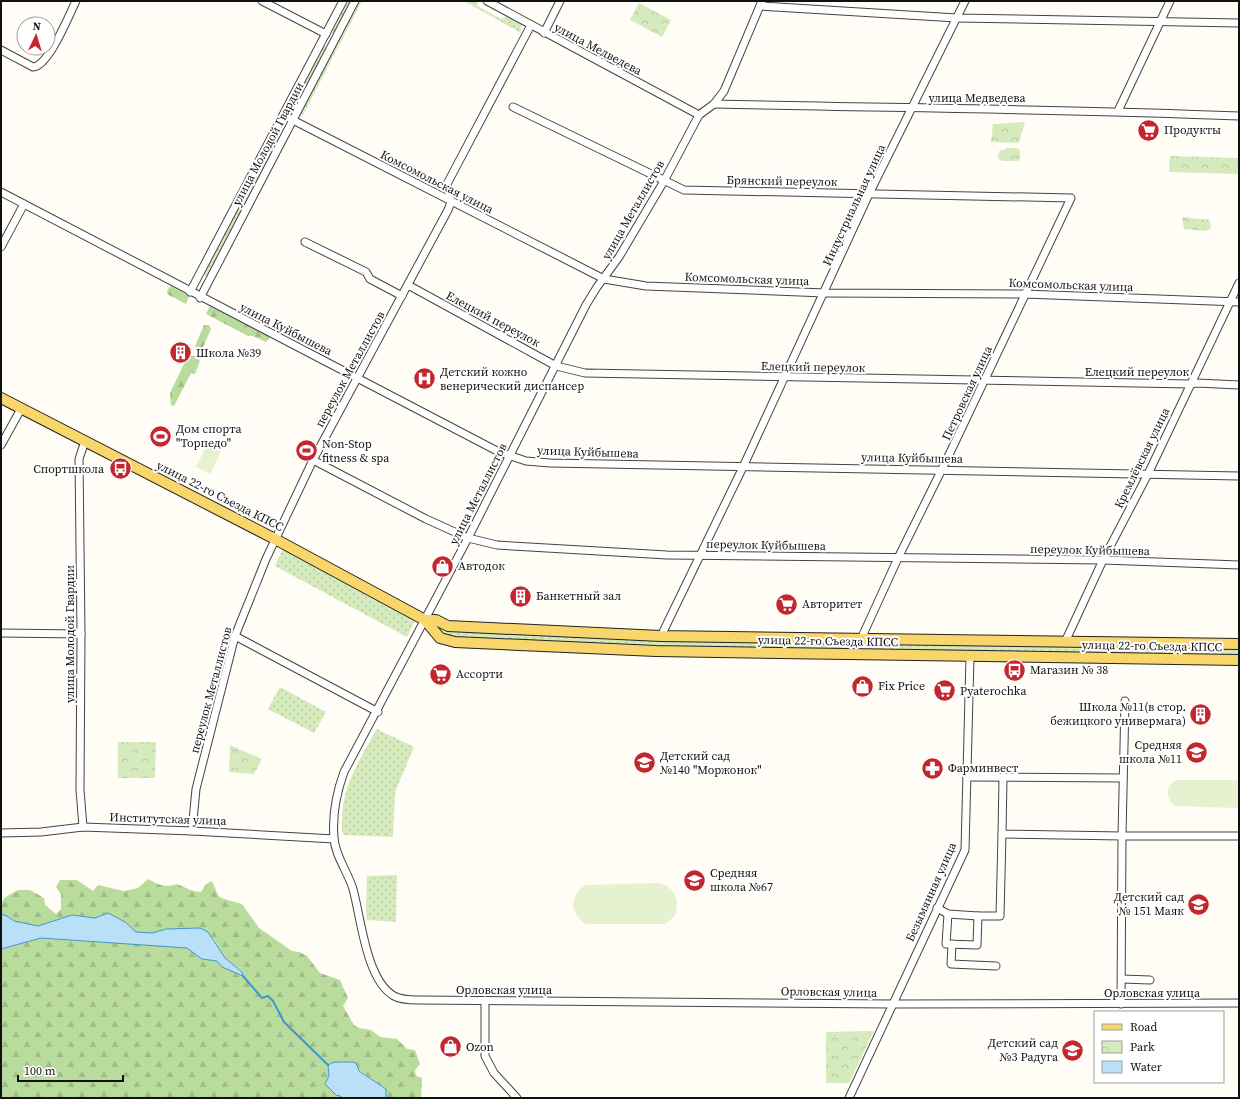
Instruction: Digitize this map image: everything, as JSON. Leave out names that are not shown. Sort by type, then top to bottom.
[{"type":"main road","name":"улица 22-го Съезда КПСС","points":[[1,398],[275,539],[425,620],[440,638],[455,642],[656,651],[1239,660]]},
{"type":"main road","name":"улица 22-го Съезда КПСС","points":[[425,620],[436,620],[448,626],[661,636],[1239,644]]},
{"type":"street","points":[[1,50],[33,68],[41,65],[48,55],[76,1]]},
{"type":"street","points":[[262,1],[326,34]]},
{"type":"street","name":"улица Молодой Гвардии","points":[[190,292],[343,1]]},
{"type":"street","name":"улица Молодой Гвардии","points":[[200,298],[355,1]]},
{"type":"street","name":"улица Медведева","points":[[487,1],[699,115]]},
{"type":"street","points":[[544,32],[560,1]]},
{"type":"street","name":"Индустриальная улица","points":[[661,636],[743,467],[783,378],[825,293],[869,194],[913,109],[965,1]]},
{"type":"street","points":[[1118,111],[1170,1]]},
{"type":"street","points":[[761,3],[957,18],[1161,20],[1239,23]]},
{"type":"street","name":"улица Металлистов","points":[[418,1000],[394,996],[381,983],[366,947],[359,922],[353,890],[335,847],[334,810],[339,785],[344,772],[378,712],[468,538],[586,305],[619,257],[664,181],[699,115],[714,104],[727,86],[761,3]]},
{"type":"street","points":[[451,202],[447,184],[531,25]]},
{"type":"street","name":"улица Медведева","points":[[714,104],[913,109],[1118,111],[1239,116]]},
{"type":"street","name":"Брянский переулок","points":[[513,107],[684,190],[1071,198]]},
{"type":"street","name":"Комсомольская улица","points":[[283,114],[451,202],[604,278],[646,286],[825,293],[1024,294],[1239,302]]},
{"type":"street","name":"улица Куйбышева","points":[[1,192],[200,298],[509,456],[526,461],[550,463],[1239,476]]},
{"type":"street","name":"Петровская улица","points":[[861,639],[898,558],[942,470],[1024,294],[1071,198]]},
{"type":"street","name":"переулок Металлистов","points":[[192,831],[196,789],[235,636],[275,539],[313,460],[408,285],[451,202]]},
{"type":"street","points":[[1,247],[24,204]]},
{"type":"street","points":[[305,242],[366,272],[370,279],[402,296]]},
{"type":"street","name":"Кремлёвская улица","points":[[1065,642],[1103,560],[1148,474],[1239,283]]},
{"type":"street","name":"Елецкий переулок","points":[[408,285],[556,366],[573,371],[597,374],[783,378],[1197,383],[1239,385]]},
{"type":"street","points":[[1,444],[20,408]]},
{"type":"street","name":"улица Молодой Гвардии","points":[[83,827],[80,790],[82,634],[79,459],[85,441]]},
{"type":"street","name":"переулок Куйбышева","points":[[313,460],[468,538],[497,545],[667,555],[1103,560],[1239,565]]},
{"type":"street","points":[[1,634],[82,634]]},
{"type":"street","points":[[235,636],[378,712]]},
{"type":"street","name":"Безымянная улица","points":[[849,1098],[964,850],[970,657]]},
{"type":"street","points":[[1121,1004],[1122,836],[1125,701]]},
{"type":"street","points":[[967,777],[1123,778]]},
{"type":"street","points":[[937,908],[948,914],[1000,916],[1003,778]]},
{"type":"street","name":"Институтская улица","points":[[1,833],[41,832],[83,827],[192,831],[334,839]]},
{"type":"street","points":[[1002,834],[1239,836]]},
{"type":"street","points":[[948,914],[946,944],[977,945],[978,916]]},
{"type":"street","points":[[952,944],[951,964],[996,966]]},
{"type":"street","points":[[1122,979],[1150,980]]},
{"type":"street","name":"Орловская улица","points":[[418,1000],[892,1004],[1239,1004]]},
{"type":"street","points":[[485,1000],[485,1056],[494,1073],[517,1098]]},
{"type":"green space","points":[[346,1],[353,1],[336,32],[332,34],[331,31]]},
{"type":"green space","points":[[357,1],[362,1],[302,117],[300,113]]},
{"type":"green space","points":[[464,1],[478,1],[477,6],[501,19],[508,17],[521,24],[521,33]]},
{"type":"green space","points":[[639,3],[671,20],[662,37],[630,20]]},
{"type":"green space","points":[[322,46],[325,46],[327,49],[305,92],[301,92],[300,89]]},
{"type":"green space","points":[[1025,122],[1019,143],[991,142],[993,124]]},
{"type":"green space","points":[[275,136],[279,136],[280,139],[246,203],[243,204],[241,200]]},
{"type":"green space","points":[[1009,148],[1017,148],[1020,150],[1020,159],[1018,161],[1002,161],[998,158],[999,151]]},
{"type":"green space","points":[[1170,156],[1238,158],[1238,174],[1169,172]]},
{"type":"green space","points":[[238,208],[242,208],[243,211],[209,275],[205,276],[203,272]]},
{"type":"green space","points":[[1182,217],[1209,220],[1211,225],[1210,229],[1205,231],[1184,229]]},
{"type":"green space","points":[[171,286],[189,296],[186,304],[167,294],[168,289]]},
{"type":"green space","points":[[210,306],[266,334],[270,338],[266,342],[253,336],[248,336],[206,314]]},
{"type":"green space","points":[[204,325],[209,325],[211,329],[201,352],[197,351],[195,346]]},
{"type":"green space","points":[[188,356],[195,356],[200,361],[195,374],[191,373],[174,406],[171,405],[170,393]]},
{"type":"green space","points":[[207,445],[221,452],[210,474],[196,467]]},
{"type":"green space","points":[[285,544],[417,616],[407,637],[275,566]]},
{"type":"green space","points":[[431,624],[845,642],[848,647],[846,650],[654,647],[453,638],[431,626]]},
{"type":"green space","points":[[866,643],[1239,647],[1239,655],[867,650],[865,647]]},
{"type":"green space","points":[[280,687],[326,712],[314,733],[268,709]]},
{"type":"green space","points":[[377,729],[414,747],[395,792],[393,837],[344,835],[342,828],[345,796],[358,762]]},
{"type":"green space","points":[[118,742],[156,742],[155,778],[118,778]]},
{"type":"green space","points":[[230,745],[262,759],[254,774],[229,772]]},
{"type":"green space","points":[[1176,780],[1239,780],[1239,808],[1174,806],[1169,800],[1168,789]]},
{"type":"green space","points":[[397,875],[396,922],[367,920],[367,876]]},
{"type":"green space","points":[[148,879],[162,885],[169,886],[177,884],[193,891],[201,892],[206,884],[212,881],[218,895],[221,898],[242,904],[259,928],[292,951],[299,952],[307,956],[320,973],[340,980],[348,998],[343,1006],[354,1025],[359,1028],[371,1030],[380,1037],[397,1039],[407,1049],[415,1050],[420,1064],[415,1070],[416,1076],[422,1078],[421,1098],[386,1098],[386,1089],[359,1070],[328,1071],[329,1076],[325,1084],[337,1096],[338,1095],[343,1098],[1,1098],[1,949],[41,938],[187,948],[202,959],[217,961],[222,967],[242,971],[225,958],[213,938],[200,928],[166,929],[152,933],[136,932],[125,922],[108,913],[95,918],[72,915],[38,926],[14,921],[1,914],[1,905],[4,898],[18,890],[30,890],[44,898],[45,905],[56,914],[61,909],[61,894],[56,887],[60,880],[77,880],[93,891],[98,885],[124,891],[138,888]]},
{"type":"green space","points":[[659,883],[665,885],[673,891],[677,900],[675,916],[665,924],[586,924],[580,920],[574,910],[573,904],[576,894],[586,885]]},
{"type":"green space","points":[[874,1031],[849,1083],[826,1083],[826,1032]]},
{"type":"water","points":[[108,913],[125,922],[136,932],[152,933],[166,929],[200,928],[208,932],[225,958],[242,972],[243,976],[222,967],[217,961],[202,959],[187,948],[41,938],[1,949],[1,914],[14,921],[38,926],[72,915],[95,918]]},
{"type":"water","points":[[334,1062],[354,1062],[359,1071],[386,1089],[386,1098],[343,1098],[338,1095],[337,1096],[325,1084],[329,1076],[328,1065]]},
{"type":"waterway","points":[[243,976],[262,998],[268,996],[273,1001],[284,1022],[328,1065]]},
{"type":"place","name":"Продукты","points":[[1149,130]]},
{"type":"place","name":"Школа №39","points":[[180,353]]},
{"type":"place","name":"Детский кожно венерический диспансер","points":[[424,379]]},
{"type":"place","name":"Дом спорта \"Торпедо\"","points":[[161,436]]},
{"type":"place","name":"Non-Stop fitness & spa","points":[[307,451]]},
{"type":"place","name":"Спортшкола","points":[[120,469]]},
{"type":"place","name":"Автодок","points":[[442,566]]},
{"type":"place","name":"Банкетный зал","points":[[521,596]]},
{"type":"place","name":"Авторитет","points":[[787,604]]},
{"type":"place","name":"Магазин № 38","points":[[1014,670]]},
{"type":"place","name":"Ассорти","points":[[440,674]]},
{"type":"place","name":"Fix Price","points":[[863,686]]},
{"type":"place","name":"Pyaterochka","points":[[945,691]]},
{"type":"place","name":"Школа №11(в стор. бежицкого универмага)","points":[[1201,714]]},
{"type":"place","name":"Средняя школа №11","points":[[1197,752]]},
{"type":"place","name":"Детский сад №140 \"Моржонок\"","points":[[645,763]]},
{"type":"place","name":"Фарминвест","points":[[933,768]]},
{"type":"place","name":"Средняя школа №67","points":[[694,880]]},
{"type":"place","name":"Детский сад № 151 Маяк","points":[[1199,904]]},
{"type":"place","name":"Ozon","points":[[451,1047]]},
{"type":"place","name":"Детский сад №3 Радуга","points":[[1073,1050]]}]
